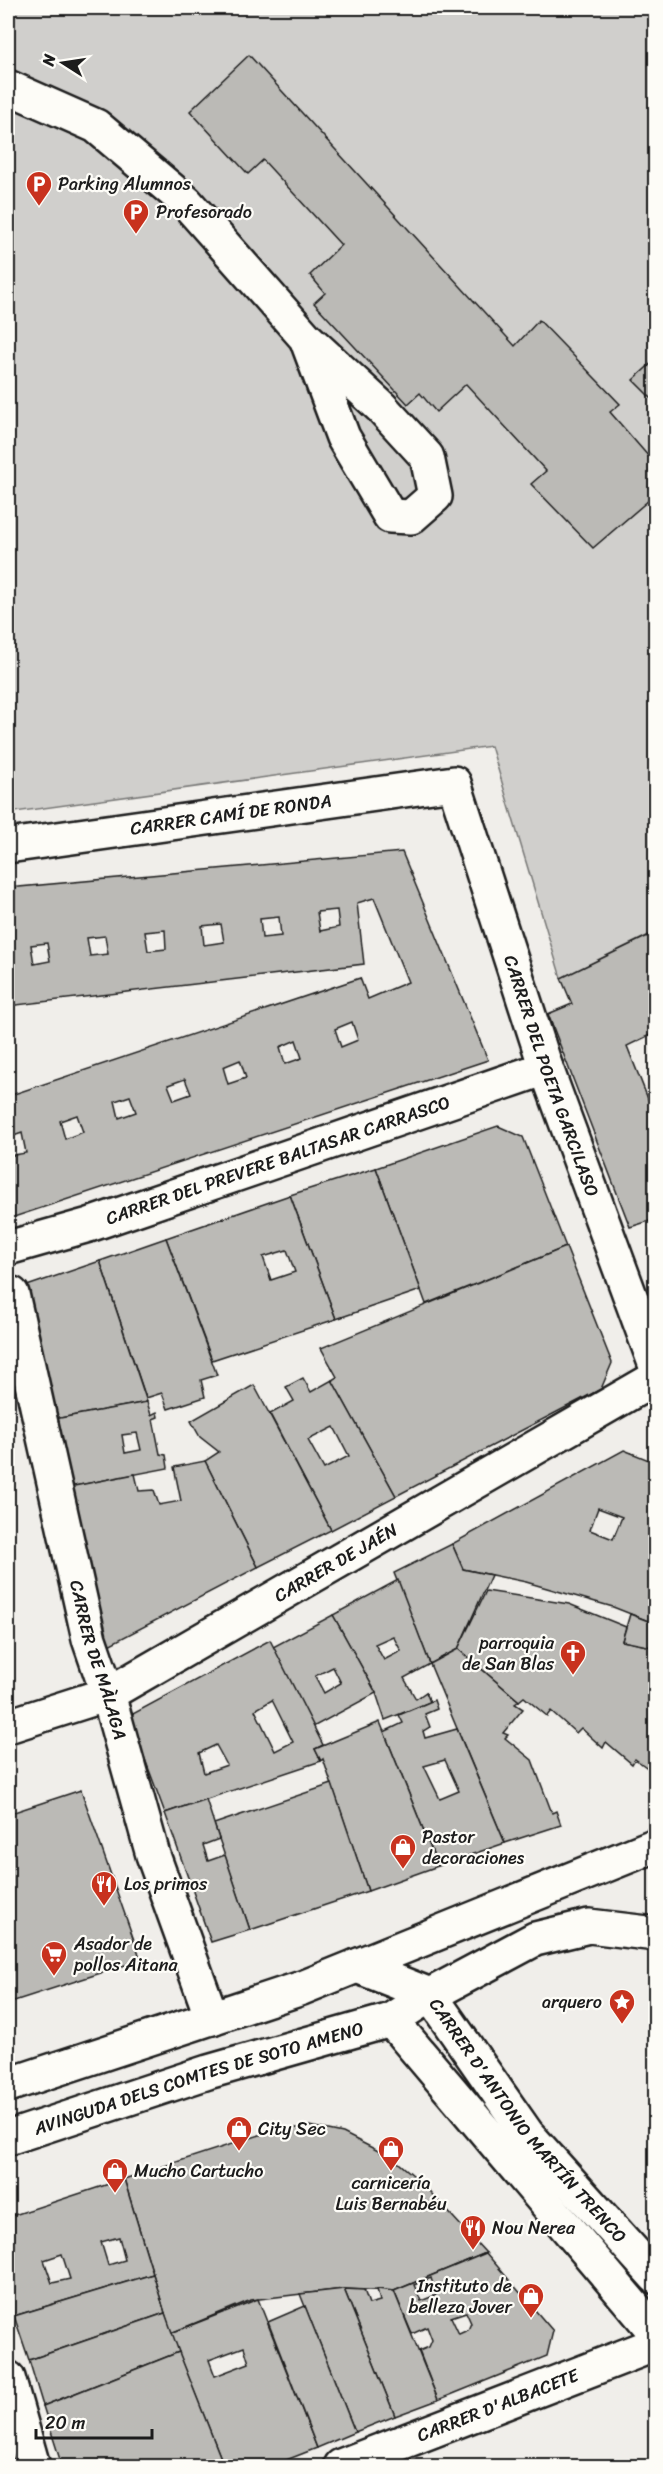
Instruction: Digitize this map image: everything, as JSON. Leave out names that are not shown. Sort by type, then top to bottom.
[{"type":"street","points":[[8,87],[96,126],[186,201],[306,338],[382,408],[427,457],[435,496],[411,516],[390,516],[369,485],[343,437],[306,338]]},
{"type":"street","name":"CARRER CAMÍ DE RONDA","points":[[8,846],[454,783]]},
{"type":"street","name":"CARRER DEL POETA GARCILASO","points":[[454,783],[546,1068],[656,1366]]},
{"type":"street","name":"CARRER DEL PREVERE BALTASAR CARRASCO","points":[[8,1248],[89,1225],[546,1068]]},
{"type":"street","name":"CARRER DE MÀLAGA","points":[[12,1294],[88,1639],[108,1695],[153,1855],[212,2019]]},
{"type":"street","name":"CARRER DE JAÉN","points":[[8,1726],[108,1695],[656,1378]]},
{"type":"street","points":[[8,2085],[212,2019],[357,1966],[517,1899],[656,1845]]},
{"type":"street","name":"AVINGUDA DELS COMTES DE SOTO AMENO","points":[[8,2138],[208,2072],[391,2020],[418,1990],[488,1942],[517,1899]]},
{"type":"street","name":"AVINGUDA DELS COMTES DE SOTO AMENO","points":[[418,1990],[535,1939],[589,1926],[656,1934]]},
{"type":"street","points":[[357,1966],[418,1990]]},
{"type":"street","name":"CARRER D'ANTONIO MARTÍN TRENCO","points":[[418,1990],[527,2134],[656,2277]]},
{"type":"street","name":"CARRER D'ANTONIO MARTÍN TRENCO","points":[[391,2020],[656,2333]]},
{"type":"street","name":"CARRER D'ALBACETE","points":[[341,2466],[656,2344]]},
{"type":"street","points":[[8,2378],[33,2466]]},
{"type":"shaded area","points":[[8,8],[655,8],[655,932],[561,978],[491,746],[8,813]]},
{"type":"building","points":[[249,55],[515,346],[539,320],[620,404],[610,412],[656,465],[656,494],[593,548],[531,484],[546,471],[466,384],[436,412],[420,393],[408,404],[314,303],[325,293],[310,275],[341,245],[263,160],[248,174],[190,111]]},
{"type":"building","points":[[656,359],[656,403],[633,380]]},
{"type":"building","points":[[402,852],[488,1060],[8,1219],[8,1156],[26,1153],[22,1133],[8,1138],[8,1096],[360,978],[368,999],[408,982],[374,898],[357,903],[364,964],[8,1006],[8,888]],"holes":[[[337,910],[339,927],[320,931],[317,912]],[[279,917],[281,936],[262,938],[260,919]],[[221,924],[224,942],[204,945],[202,926]],[[165,930],[166,949],[148,951],[145,932]],[[105,936],[108,954],[90,956],[87,938]],[[47,943],[50,961],[34,964],[31,945]],[[352,1022],[358,1040],[341,1047],[335,1029]],[[296,1040],[302,1058],[285,1064],[280,1047]],[[240,1060],[246,1078],[228,1084],[223,1067]],[[185,1079],[191,1094],[174,1100],[168,1085]],[[130,1096],[136,1112],[119,1118],[115,1101]],[[77,1115],[83,1132],[65,1139],[60,1121]]]},
{"type":"building","points":[[656,932],[656,1032],[627,1046],[656,1119],[656,1219],[630,1227],[548,1014],[572,1004],[561,978]]},
{"type":"building","points":[[498,1126],[523,1137],[566,1247],[426,1304],[376,1168]]},
{"type":"building","points":[[376,1168],[421,1290],[336,1319],[290,1195]]},
{"type":"building","points":[[290,1195],[336,1319],[212,1360],[166,1238]],"holes":[[[287,1250],[295,1272],[271,1280],[263,1257]]]},
{"type":"building","points":[[166,1238],[217,1375],[201,1380],[205,1397],[168,1409],[162,1393],[146,1398],[100,1261]]},
{"type":"building","points":[[566,1247],[612,1363],[601,1389],[396,1496],[332,1380],[337,1377],[321,1348]]},
{"type":"building","points":[[100,1261],[147,1402],[49,1420],[24,1287]]},
{"type":"building","points":[[303,1378],[311,1392],[332,1380],[396,1496],[331,1530],[270,1414],[294,1401],[286,1387]],"holes":[[[334,1427],[349,1456],[324,1469],[308,1440]]]},
{"type":"building","points":[[254,1385],[331,1530],[258,1567],[205,1461],[219,1452],[200,1437],[191,1421]]},
{"type":"building","points":[[147,1402],[151,1415],[157,1412],[158,1417],[153,1419],[160,1454],[166,1455],[168,1468],[64,1488],[49,1420]],"holes":[[[137,1433],[141,1450],[125,1453],[122,1435]]]},
{"type":"building","points":[[624,1450],[649,1460],[656,1477],[656,1624],[613,1607],[526,1582],[463,1569],[452,1544]],"holes":[[[598,1508],[622,1517],[613,1539],[590,1530]]]},
{"type":"building","points":[[205,1461],[258,1567],[107,1646],[64,1488],[135,1474],[139,1491],[154,1490],[159,1505],[181,1501],[174,1467]]},
{"type":"building","points":[[452,1544],[463,1569],[491,1575],[458,1649],[430,1664],[394,1573]]},
{"type":"building","points":[[398,1580],[430,1664],[404,1678],[416,1699],[426,1692],[430,1702],[385,1720],[376,1693],[333,1615]],"holes":[[[393,1636],[401,1651],[384,1660],[375,1644]]]},
{"type":"building","name":"parroquia de San Blas","points":[[486,1591],[569,1604],[626,1627],[622,1641],[653,1647],[651,1654],[656,1655],[656,1774],[635,1759],[632,1764],[606,1742],[603,1748],[581,1728],[576,1733],[551,1711],[547,1716],[524,1697],[519,1701],[458,1649]]},
{"type":"building","points":[[630,1614],[656,1624],[656,1655],[651,1654],[653,1647],[622,1641]]},
{"type":"building","points":[[333,1615],[376,1693],[313,1727],[273,1647]],"holes":[[[333,1667],[341,1683],[324,1693],[315,1676]]]},
{"type":"building","points":[[270,1640],[323,1745],[315,1749],[321,1761],[165,1813],[129,1716]],"holes":[[[272,1700],[293,1742],[275,1751],[255,1710]],[[216,1745],[227,1765],[204,1773],[199,1753]]]},
{"type":"building","points":[[458,1649],[519,1701],[515,1704],[523,1709],[503,1733],[508,1735],[505,1738],[532,1760],[552,1813],[556,1811],[561,1825],[505,1843],[430,1664]]},
{"type":"building","points":[[434,1700],[437,1709],[425,1714],[430,1727],[423,1731],[425,1738],[457,1729],[505,1843],[438,1866],[384,1732],[403,1723],[399,1715]],"holes":[[[445,1760],[459,1791],[440,1799],[424,1766]]]},
{"type":"building","points":[[380,1722],[438,1866],[368,1891],[323,1759],[321,1761],[315,1749]]},
{"type":"building","points":[[332,1784],[368,1891],[250,1930],[214,1824]]},
{"type":"building","points":[[81,1790],[141,1960],[8,2003],[8,1814]]},
{"type":"building","points":[[206,1799],[219,1839],[203,1845],[208,1861],[225,1855],[250,1930],[211,1942],[165,1813]]},
{"type":"building","points":[[309,2126],[343,2133],[394,2159],[420,2181],[486,2253],[394,2291],[344,2289],[251,2300],[171,2333],[124,2179],[266,2133]]},
{"type":"building","points":[[124,2179],[153,2274],[14,2316],[8,2293],[8,2217]],"holes":[[[119,2237],[125,2260],[108,2265],[101,2242]],[[62,2254],[70,2279],[52,2283],[44,2260]]]},
{"type":"building","points":[[486,2253],[553,2331],[547,2356],[438,2400],[419,2351],[429,2347],[432,2340],[427,2327],[412,2334],[394,2291]],"holes":[[[431,2278],[436,2295],[421,2301],[414,2285]],[[466,2312],[471,2323],[468,2330],[459,2334],[451,2317]]]},
{"type":"building","points":[[153,2274],[165,2313],[29,2360],[14,2316]]},
{"type":"building","points":[[344,2289],[364,2290],[369,2304],[380,2301],[377,2289],[394,2291],[438,2400],[395,2416]]},
{"type":"building","points":[[344,2289],[395,2416],[355,2432],[300,2294]]},
{"type":"building","points":[[258,2299],[317,2448],[271,2466],[224,2466],[171,2333]],"holes":[[[244,2347],[249,2363],[215,2376],[209,2360]]]},
{"type":"building","points":[[305,2306],[355,2432],[317,2448],[268,2322]]},
{"type":"building","points":[[165,2313],[179,2352],[43,2406],[29,2360]]},
{"type":"building","points":[[179,2352],[224,2466],[62,2466],[43,2406]]},
{"type":"place","name":"Parking Alumnos","points":[[39,207]]},
{"type":"place","name":"Profesorado","points":[[136,235]]},
{"type":"place","name":"parroquia de San Blas","points":[[573,1676]]},
{"type":"place","name":"Pastor decoraciones","points":[[403,1870]]},
{"type":"place","name":"Los primos","points":[[104,1907]]},
{"type":"place","name":"Asador de pollos Aitana","points":[[54,1977]]},
{"type":"place","name":"arquero","points":[[622,2025]]},
{"type":"place","name":"City Sec","points":[[239,2152]]},
{"type":"place","name":"carnicería Luis Bernabéu","points":[[391,2172]]},
{"type":"place","name":"Mucho Cartucho","points":[[115,2194]]},
{"type":"place","name":"Nou Nerea","points":[[473,2251]]},
{"type":"place","name":"Instituto de belleza Jover","points":[[531,2319]]}]
